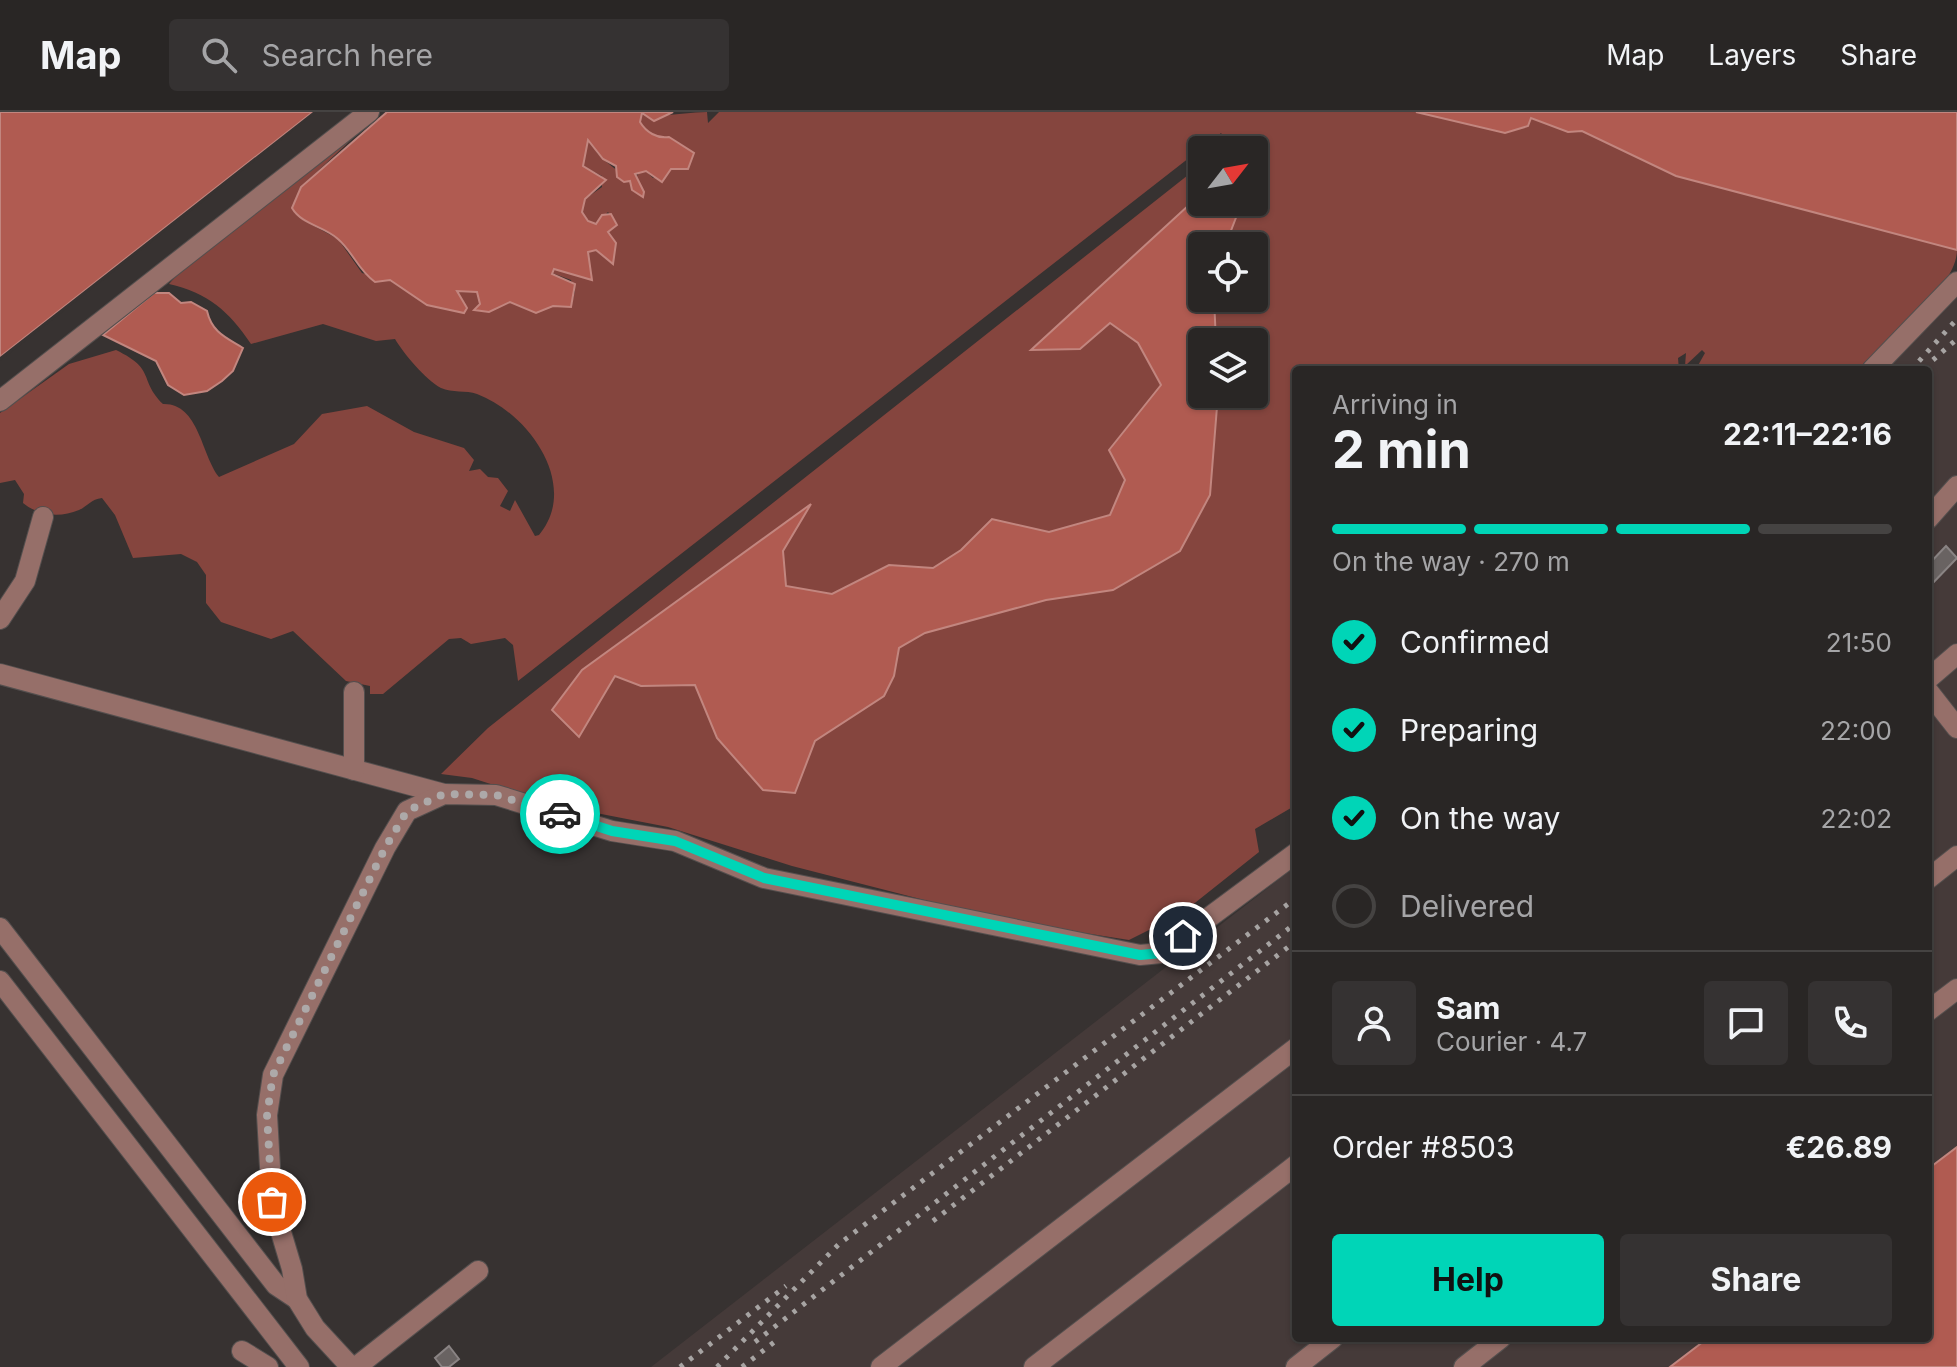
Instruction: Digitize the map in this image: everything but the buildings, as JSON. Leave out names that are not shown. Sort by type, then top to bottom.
[{"type":"lane","points":[[0,401],[369,112]]},
{"type":"lane","points":[[1876,366],[1957,282]]},
{"type":"lane","points":[[1932,514],[1957,486]]},
{"type":"lane","points":[[0,619],[25,581],[43,517]]},
{"type":"lane","points":[[1932,676],[1957,654]]},
{"type":"lane","points":[[0,674],[444,794],[496,795],[612,831],[675,841],[764,878],[1140,955],[1161,953],[1292,856]]},
{"type":"lane","points":[[354,692],[354,770]]},
{"type":"lane","points":[[1932,696],[1957,728]]},
{"type":"lane","points":[[444,794],[407,811],[385,848],[273,1075],[267,1115],[272,1202],[292,1269],[297,1299],[315,1328],[353,1367],[478,1271]]},
{"type":"lane","points":[[1932,876],[1957,856]]},
{"type":"lane","points":[[0,928],[276,1285],[297,1299]]},
{"type":"lane","points":[[0,981],[299,1367]]},
{"type":"lane","points":[[1932,1008],[1957,989]]},
{"type":"lane","points":[[881,1367],[1292,1051]]},
{"type":"lane","points":[[1034,1367],[1292,1168]]},
{"type":"lane","points":[[1296,1367],[1328,1342]]},
{"type":"lane","points":[[1464,1367],[1496,1342]]},
{"type":"lane","points":[[242,1351],[268,1367]]},
{"type":"shaded area","points":[[0,112],[313,112],[0,357]]},
{"type":"shaded area","points":[[387,112],[673,112],[654,121],[642,113],[640,122],[652,134],[669,137],[694,153],[688,169],[671,169],[662,182],[646,171],[635,174],[644,192],[643,197],[632,190],[630,181],[624,182],[617,177],[616,166],[603,159],[588,140],[583,166],[606,180],[585,199],[582,212],[588,221],[596,224],[602,215],[611,214],[617,225],[608,232],[616,243],[613,264],[596,250],[588,252],[592,280],[554,269],[552,274],[575,284],[571,307],[553,306],[536,313],[510,302],[489,312],[474,310],[480,304],[477,292],[457,291],[467,308],[464,313],[427,305],[390,280],[375,282],[338,239],[301,218],[292,208],[301,187]]},
{"type":"shaded area","points":[[642,112],[666,115],[707,112],[708,123],[719,112],[1416,112],[1505,133],[1531,118],[1568,132],[1582,131],[1676,176],[1957,250],[1954,265],[1933,298],[1861,366],[1698,366],[1705,353],[1702,350],[1685,366],[1686,353],[1678,358],[1679,366],[1292,366],[1292,807],[1255,829],[1259,852],[1181,914],[1129,940],[1002,920],[792,866],[668,827],[555,805],[472,778],[441,774],[488,728],[1188,175],[1188,206],[1032,349],[1080,349],[1110,323],[1138,343],[1161,386],[1109,449],[1125,480],[1110,515],[1049,532],[992,519],[961,550],[933,568],[889,565],[832,594],[786,586],[783,551],[809,506],[582,670],[579,737],[615,676],[641,686],[696,685],[717,738],[815,741],[884,696],[894,676],[899,648],[925,633],[1046,600],[1113,590],[1210,495],[1217,408],[1268,408],[1268,328],[1215,328],[1215,312],[1268,312],[1268,232],[1230,232],[1237,216],[1268,216],[1268,136],[1223,136],[1221,133],[1217,136],[1188,136],[1188,159],[518,681],[513,645],[505,638],[471,644],[461,638],[449,639],[383,694],[370,694],[370,686],[346,681],[293,631],[271,639],[221,622],[206,603],[206,575],[197,562],[181,554],[133,558],[115,515],[102,498],[72,513],[50,514],[36,511],[23,503],[24,494],[15,480],[0,483],[0,413],[69,364],[116,350],[137,363],[163,404],[175,406],[192,421],[219,477],[294,444],[322,414],[367,406],[414,432],[464,448],[474,460],[469,471],[480,469],[488,477],[498,478],[508,491],[500,506],[510,511],[515,500],[535,536],[539,535],[550,516],[554,495],[551,474],[531,434],[497,404],[477,394],[441,388],[415,366],[395,339],[376,341],[323,324],[251,344],[216,305],[169,284],[184,267],[353,138],[301,187],[292,207],[303,220],[338,239],[362,273],[389,280],[427,305],[464,313],[456,291],[477,292],[480,304],[475,309],[489,311],[510,302],[536,313],[553,306],[571,307],[575,291],[571,280],[552,273],[554,269],[591,280],[587,252],[596,250],[611,263],[615,248],[608,232],[617,225],[608,212],[596,224],[588,221],[582,213],[585,199],[602,187],[602,176],[583,166],[588,140],[606,162],[636,182],[640,183],[635,178],[640,172],[646,171],[653,178],[671,169],[683,169],[687,152],[669,137],[656,136],[640,122]]},
{"type":"shaded area","points":[[1416,112],[1957,112],[1957,250],[1676,176],[1582,131],[1568,132],[1531,118],[1528,126],[1505,133]]},
{"type":"shaded area","points":[[1188,206],[1188,216],[1237,216],[1230,232],[1188,232],[1188,312],[1215,312],[1215,328],[1188,328],[1188,408],[1217,408],[1210,495],[1180,551],[1113,590],[1046,600],[925,633],[899,648],[894,676],[884,696],[815,741],[795,793],[763,790],[717,738],[695,685],[641,686],[615,676],[579,737],[552,710],[582,670],[811,504],[783,551],[786,586],[832,594],[889,565],[933,568],[961,550],[992,519],[1049,532],[1110,515],[1125,480],[1109,450],[1161,385],[1138,343],[1110,323],[1080,349],[1031,350]]},
{"type":"shaded area","points":[[1957,286],[1957,1147],[1932,1166],[1932,366],[1879,366]]},
{"type":"shaded area","points":[[154,293],[169,293],[181,303],[191,302],[207,311],[216,330],[243,348],[233,371],[207,391],[184,395],[168,385],[156,361],[103,335]]},
{"type":"shaded area","points":[[1292,869],[1292,1342],[1703,1342],[1670,1367],[651,1367]]},
{"type":"shaded area","points":[[1957,1147],[1957,1367],[1670,1367],[1703,1342],[1932,1342],[1932,1166]]},
{"type":"pier","points":[[313,112],[317,112],[0,361],[0,357]]},
{"type":"railway","points":[[1915,366],[1957,319]]},
{"type":"railway","points":[[1933,360],[1957,339]]},
{"type":"railway","points":[[717,1367],[839,1244],[1292,901]]},
{"type":"railway","points":[[755,1342],[1292,926]]},
{"type":"railway","points":[[933,1221],[1292,944]]},
{"type":"railway","points":[[680,1367],[786,1286]]},
{"type":"railway","points":[[742,1367],[777,1340]]},
{"type":"way so far","points":[[272,1202],[267,1115],[273,1075],[385,848],[407,811],[444,794],[496,795],[560,814]]},
{"type":"route","points":[[560,814],[612,831],[675,841],[764,878],[1140,955],[1161,953],[1183,936]]}]
